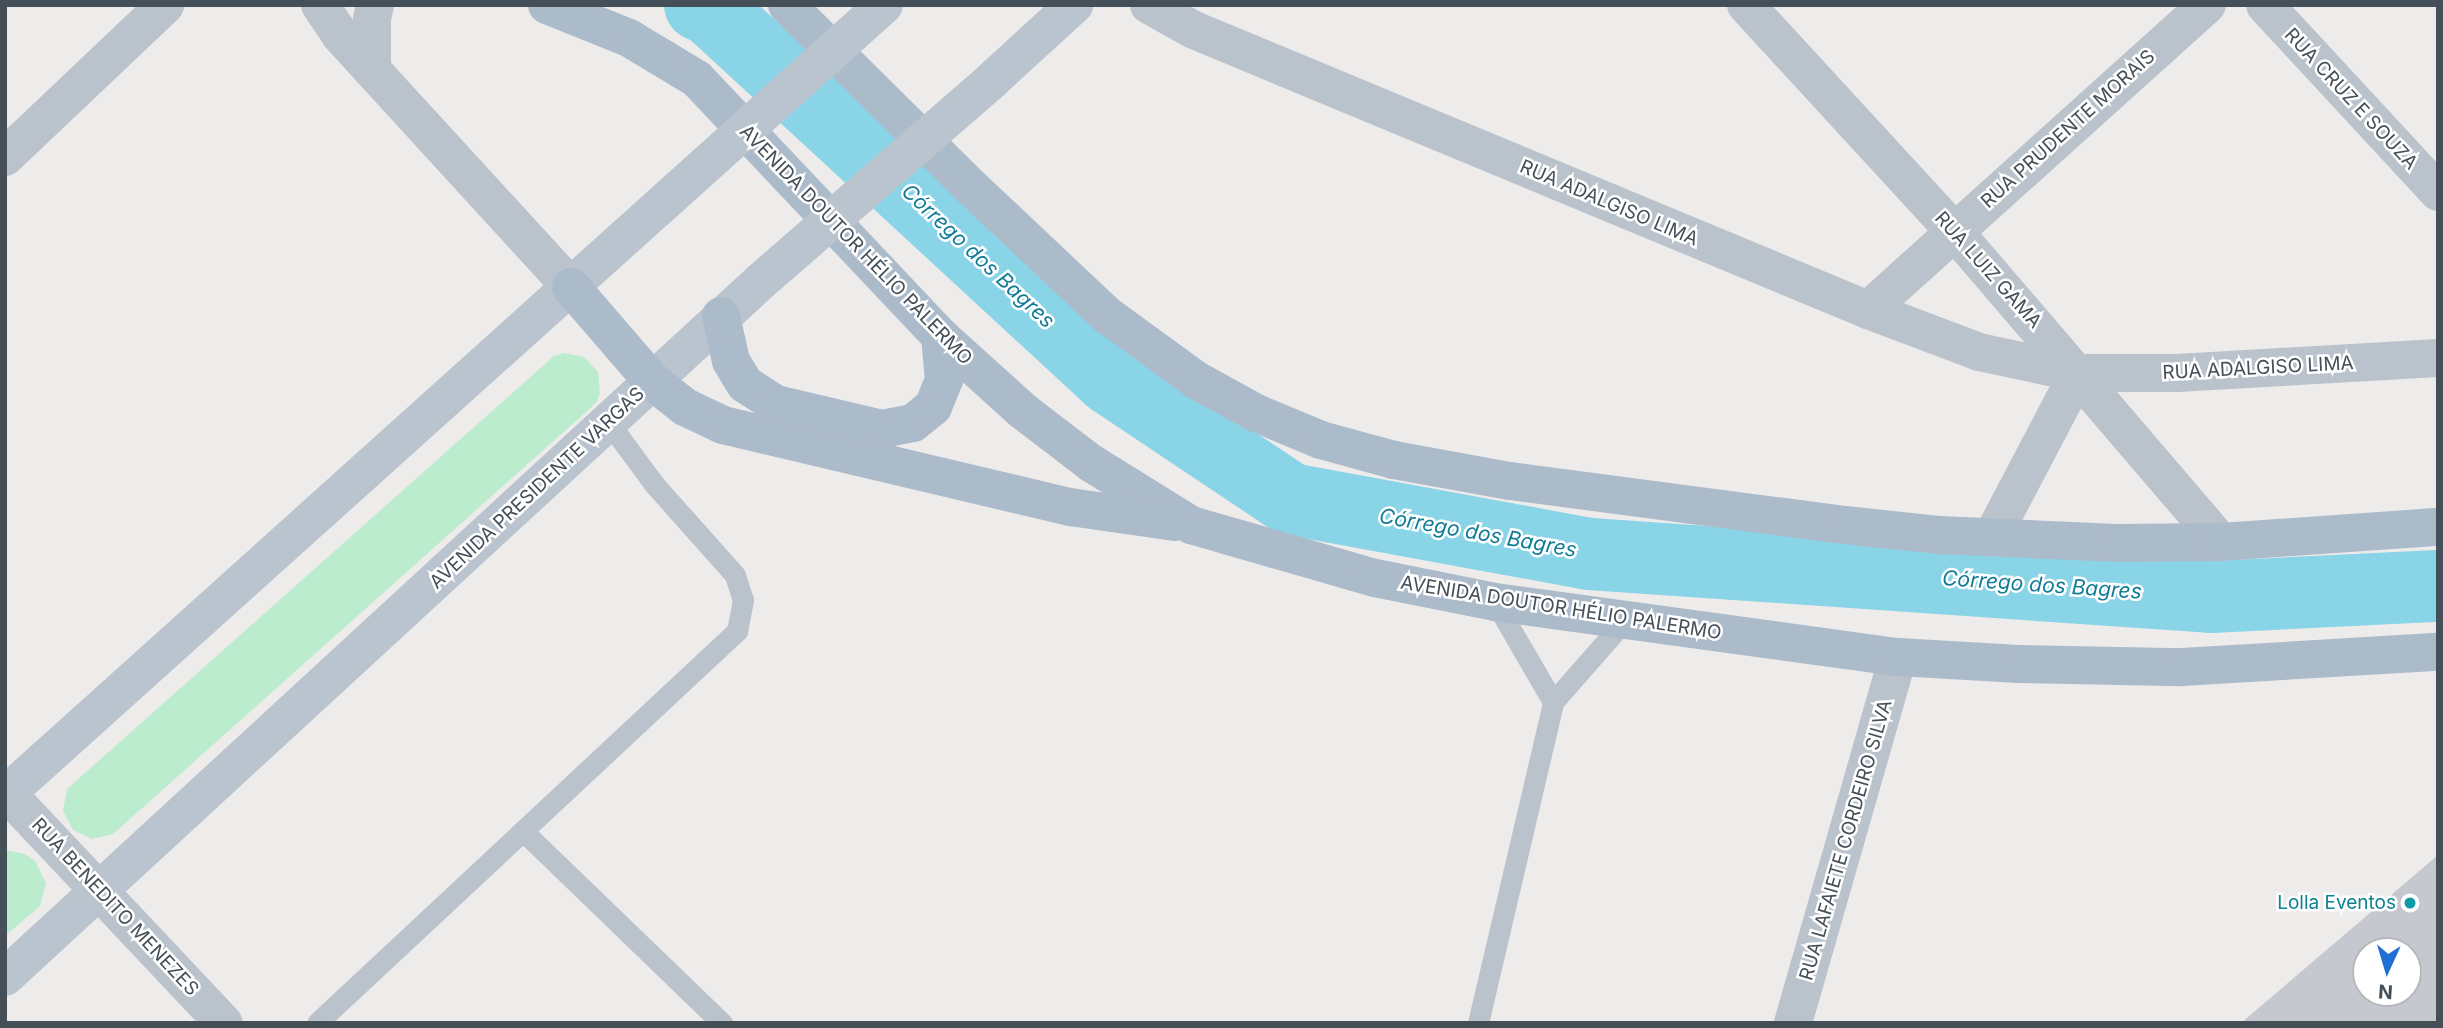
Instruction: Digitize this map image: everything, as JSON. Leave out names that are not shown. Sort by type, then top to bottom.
[{"type":"main road","name":"AVENIDA DOUTOR HÉLIO PALERMO","points":[[547,5],[629,38],[697,79],[940,336],[1023,411],[1091,463],[1191,524],[1376,578],[1495,601],[1898,657],[2019,664],[2182,667],[2438,652]]},
{"type":"main road","points":[[787,5],[972,188],[1107,315],[1196,380],[1256,413],[1321,440],[1394,460],[1510,481],[1845,525],[1992,537],[2117,543],[2221,542],[2438,527]]},
{"type":"main road","points":[[6,793],[884,5]]},
{"type":"main road","name":"AVENIDA PRESIDENTE VARGAS","points":[[5,977],[609,423],[721,316],[991,81],[1074,5]]},
{"type":"main road","points":[[572,287],[652,381],[685,407],[723,425],[1070,507],[1191,524]]},
{"type":"main road","points":[[721,316],[731,361],[746,384],[776,404],[882,429],[913,423],[933,407],[944,380],[940,336]]},
{"type":"street","points":[[5,157],[165,5]]},
{"type":"street","points":[[320,5],[340,35],[572,287]]},
{"type":"street","points":[[372,70],[372,19],[375,5]]},
{"type":"street","name":"RUA ADALGISO LIMA","points":[[1149,5],[1194,30],[1868,310],[1979,352],[2078,373],[2177,373],[2438,358]]},
{"type":"street","name":"RUA LUIZ GAMA","points":[[1746,5],[1954,231],[2221,542]]},
{"type":"street","name":"RUA PRUDENTE MORAIS","points":[[1868,310],[2207,5]]},
{"type":"street","name":"RUA CRUZ E SOUZA","points":[[2265,5],[2438,192]]},
{"type":"street","points":[[1992,537],[2078,373]]},
{"type":"street","name":"RUA LAFAIETE CORDEIRO SILVA","points":[[1793,1023],[1898,657]]},
{"type":"street","name":"RUA BENEDITO MENEZES","points":[[6,793],[224,1023]]},
{"type":"lane","points":[[317,1023],[737,631],[743,600],[735,575],[654,484],[609,423]]},
{"type":"lane","points":[[1495,601],[1553,702]]},
{"type":"lane","points":[[1478,1023],[1553,702],[1625,620]]},
{"type":"lane","points":[[523,831],[722,1023]]},
{"type":"green space","points":[[564,353],[584,357],[598,372],[600,393],[596,403],[113,834],[92,839],[73,830],[63,811],[67,789],[554,356]]},
{"type":"green space","points":[[5,850],[25,854],[35,861],[46,883],[40,906],[5,936]]},
{"type":"building","name":"Lolla Eventos","points":[[2438,855],[2438,1023],[2241,1023]]},
{"type":"waterway","name":"Córrego dos Bagres","points":[[700,5],[710,9],[1111,379],[1290,499],[1590,554],[2211,597],[2438,586]]},
{"type":"place","name":"Lolla Eventos","points":[[2410,903]]}]
